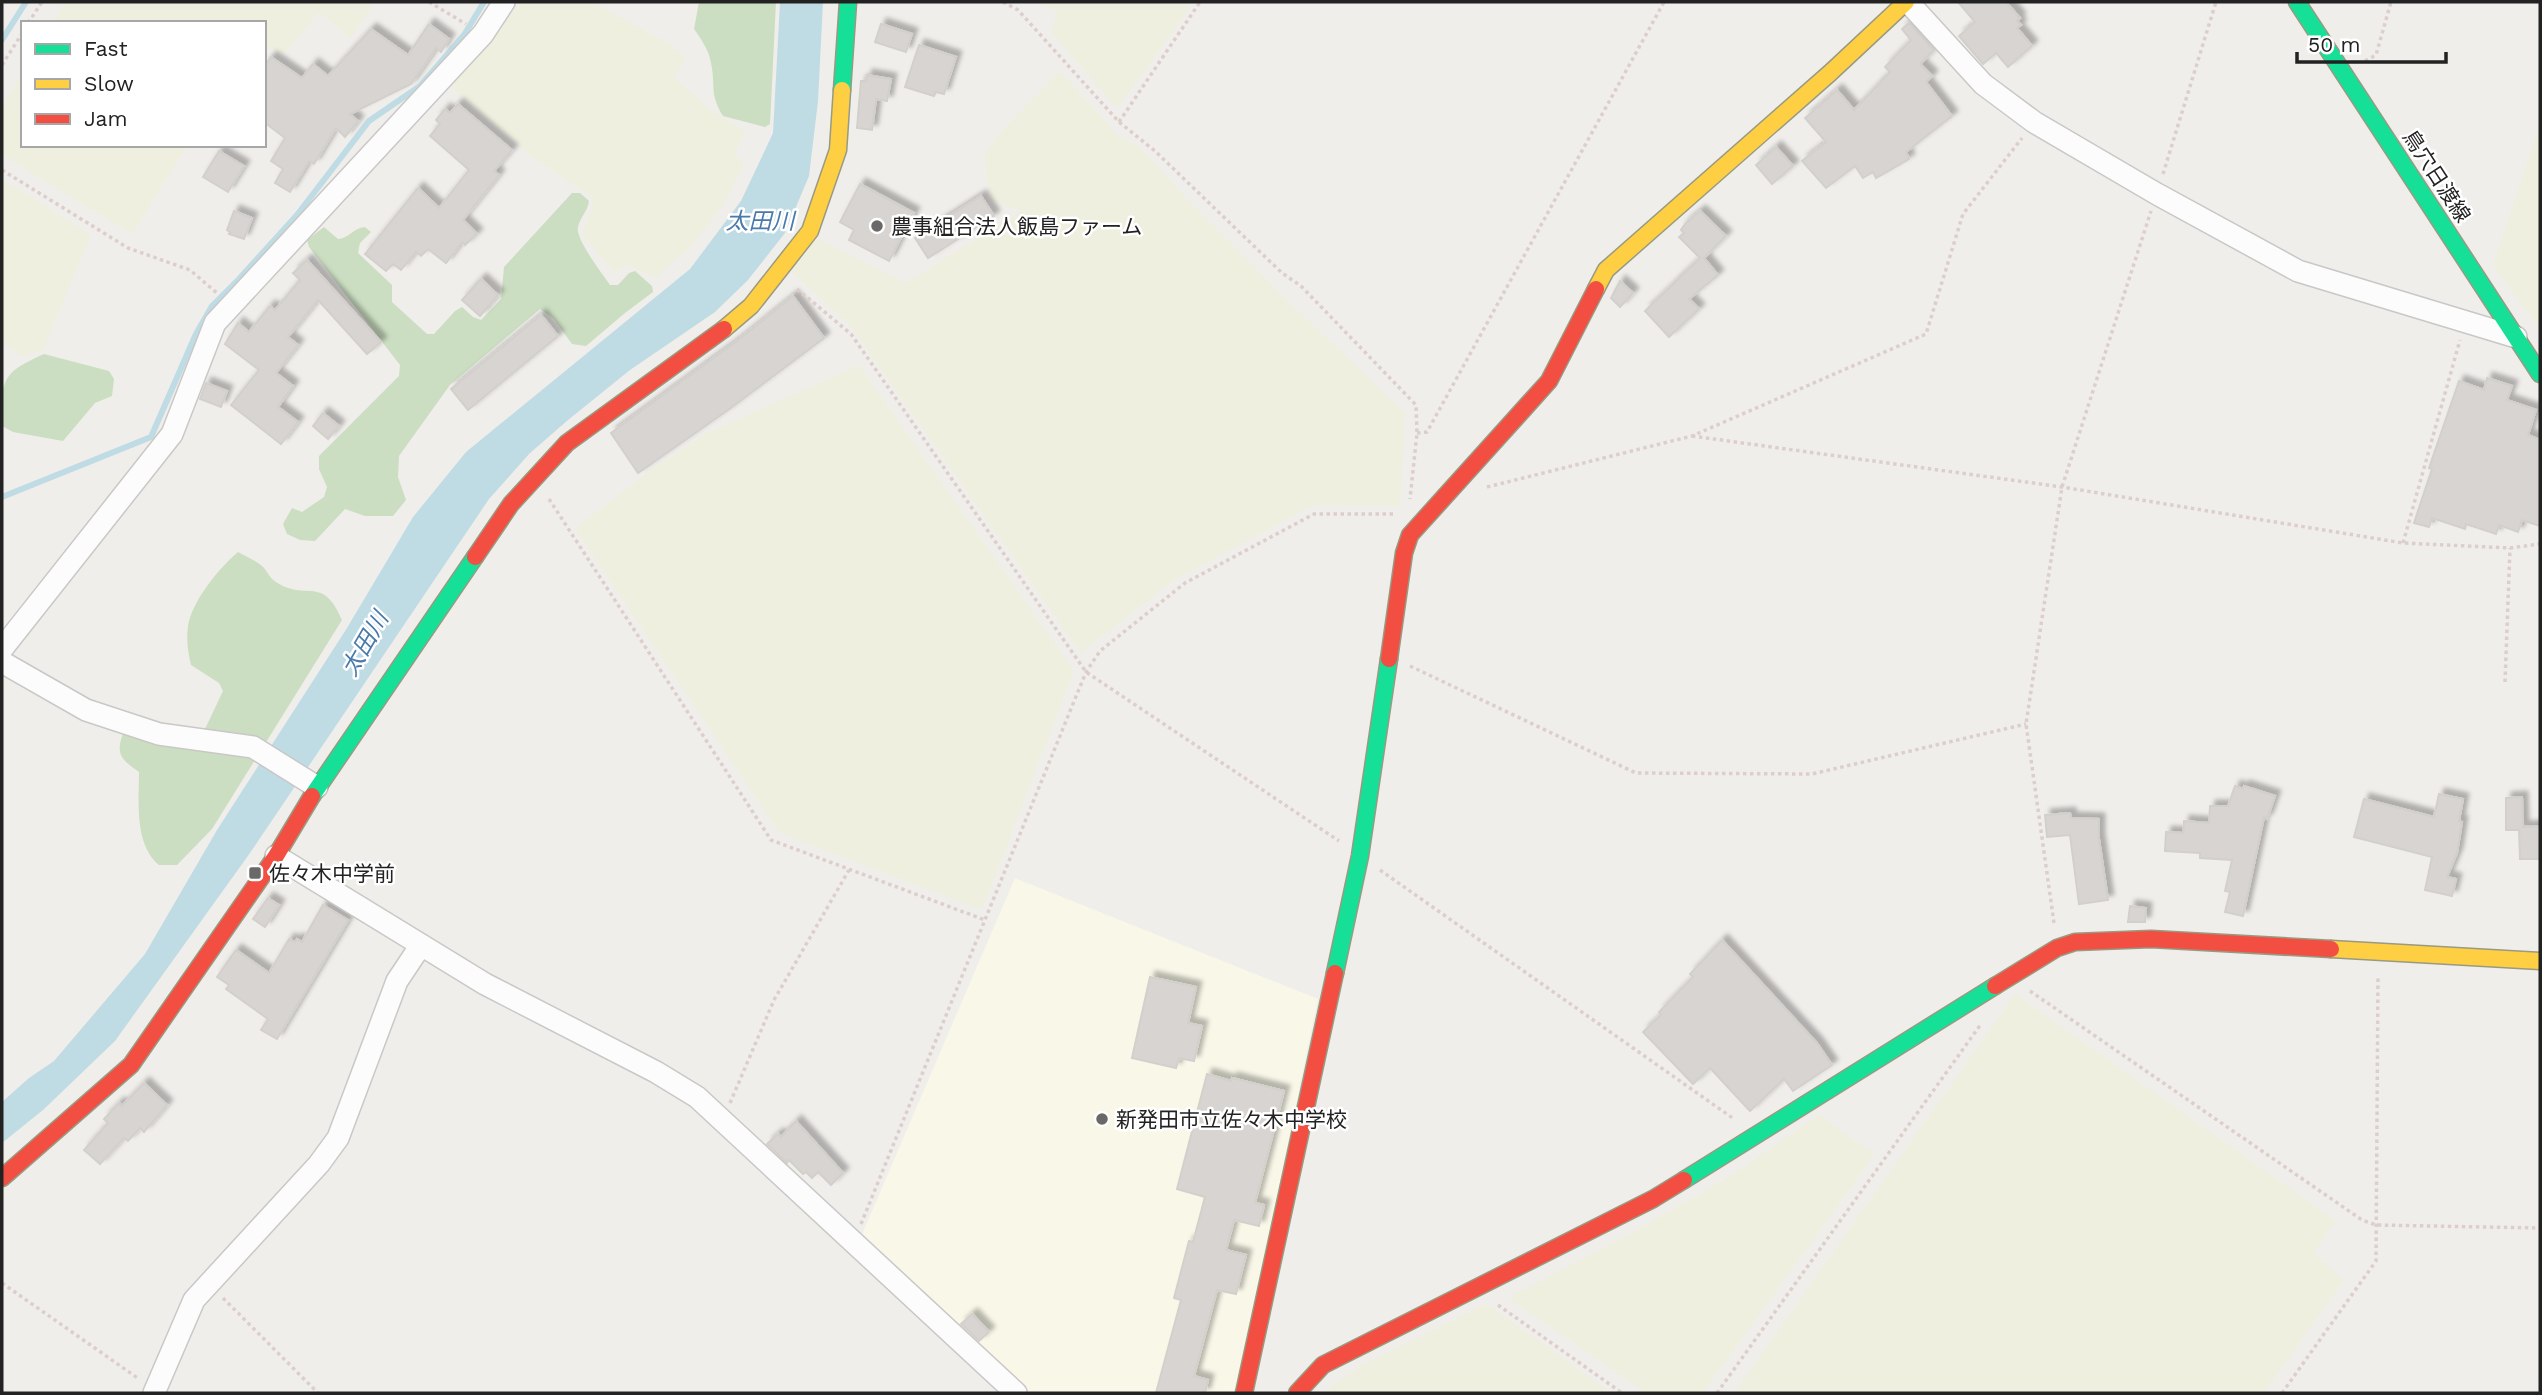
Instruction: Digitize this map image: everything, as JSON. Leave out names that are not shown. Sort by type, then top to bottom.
[{"type":"street","points":[[2,649],[172,434],[215,323],[482,34],[504,2]]},
{"type":"street","points":[[2,1178],[131,1065],[276,856],[313,784],[511,504],[534,476],[567,443],[727,327],[751,306],[779,274],[810,231],[838,150],[848,2]]},
{"type":"street","points":[[1244,1393],[1360,856],[1404,553],[1410,535],[1549,382],[1606,270],[1907,2],[1983,84],[2034,122],[2157,194],[2298,271],[2516,337]]},
{"type":"street","name":"鳥穴日渡線","points":[[2297,2],[2540,374]]},
{"type":"street","points":[[2,662],[86,710],[159,734],[253,747],[313,784]]},
{"type":"street","points":[[276,856],[485,984],[656,1072],[697,1097],[1016,1393]]},
{"type":"street","points":[[1297,1393],[1323,1365],[1653,1199],[2057,948],[2075,942],[2151,939],[2540,961]]},
{"type":"street","points":[[154,1392],[194,1300],[319,1164],[338,1138],[397,981],[421,945]]},
{"type":"path","points":[[29,21],[42,2]]},
{"type":"path","points":[[429,2],[482,34]]},
{"type":"path","points":[[1003,2],[1018,9],[1119,122],[1156,151],[1282,273],[1301,286],[1416,405],[1417,433],[1410,500]]},
{"type":"path","points":[[1018,9],[1023,2]]},
{"type":"path","points":[[1119,122],[1200,2]]},
{"type":"path","points":[[1417,433],[1427,432],[1664,2]]},
{"type":"path","points":[[2057,948],[2026,724],[2062,487],[2216,2]]},
{"type":"path","points":[[2346,74],[2376,55],[2391,2]]},
{"type":"path","points":[[2,65],[21,35]]},
{"type":"path","points":[[1483,488],[1692,436],[1926,334],[1963,214],[2034,122]]},
{"type":"path","points":[[2,170],[128,248],[190,270],[232,306]]},
{"type":"path","points":[[779,274],[850,334],[1086,672],[1360,856],[1756,1134]]},
{"type":"path","points":[[2403,543],[2465,321]]},
{"type":"path","points":[[1692,436],[2062,487],[2403,543],[2510,548],[2540,544]]},
{"type":"path","points":[[534,476],[771,840],[985,920]]},
{"type":"path","points":[[854,1242],[1086,672],[1100,651],[1185,583],[1314,514],[1409,514]]},
{"type":"path","points":[[2505,682],[2510,548]]},
{"type":"path","points":[[1389,656],[1636,773],[1812,774],[2026,724]]},
{"type":"path","points":[[722,1121],[774,1000],[849,869]]},
{"type":"path","points":[[2283,1393],[2376,1261],[2378,952]]},
{"type":"path","points":[[2009,976],[2362,1220],[2376,1225],[2540,1228]]},
{"type":"path","points":[[1717,1393],[1985,1020]]},
{"type":"path","points":[[2,1283],[154,1392]]},
{"type":"path","points":[[209,1284],[318,1393]]},
{"type":"path","points":[[1479,1288],[1622,1393]]},
{"type":"shaded area","name":"新発田市立佐々木中学校","points":[[1015,878],[1318,999],[1236,1393],[1026,1393],[860,1239]]},
{"type":"green space","points":[[66,2],[374,2],[351,39],[319,12],[283,55],[268,47],[266,49],[266,21],[54,21]]},
{"type":"green space","points":[[519,2],[592,2],[672,45],[686,58],[674,77],[711,110],[746,132],[735,154],[744,165],[722,207],[693,244],[656,278],[629,265],[614,273],[582,235],[594,199],[533,157],[451,87],[493,40]]},
{"type":"green space","points":[[699,2],[776,2],[770,124],[765,127],[723,116],[714,95],[710,58],[694,29]]},
{"type":"green space","points":[[1038,2],[1192,2],[1117,108],[1052,33],[1057,11]]},
{"type":"green space","points":[[1060,71],[1119,136],[1139,147],[1287,300],[1405,413],[1400,506],[1314,505],[1174,580],[1081,653],[849,324],[791,272],[813,237],[906,283],[1021,211],[991,200],[984,157],[998,135]]},
{"type":"green space","points":[[21,76],[21,147],[187,147],[132,234],[2,155],[2,107]]},
{"type":"green space","points":[[2540,124],[2540,329],[2493,265]]},
{"type":"green space","points":[[2,179],[91,235],[43,350],[23,356],[2,344]]},
{"type":"green space","points":[[572,193],[580,193],[589,201],[578,232],[610,285],[618,285],[629,273],[635,271],[652,286],[653,292],[586,346],[572,344],[553,318],[540,309],[450,385],[399,456],[398,477],[406,500],[393,516],[365,516],[345,509],[315,541],[300,540],[287,534],[283,524],[292,508],[302,512],[324,497],[327,487],[319,469],[319,456],[399,376],[400,365],[309,247],[307,240],[324,227],[338,239],[365,227],[371,232],[360,243],[358,253],[392,285],[392,302],[427,334],[434,334],[462,307],[481,320],[501,299],[504,267]]},
{"type":"green space","points":[[44,354],[109,371],[114,379],[112,396],[95,403],[63,441],[13,432],[2,426],[2,398],[6,380],[19,367]]},
{"type":"green space","points":[[859,365],[1074,671],[982,910],[780,833],[575,529],[647,473],[707,433]]},
{"type":"green space","points":[[238,552],[264,568],[274,581],[296,590],[313,591],[328,597],[342,620],[212,829],[177,865],[159,865],[145,846],[140,822],[139,772],[121,755],[121,739],[124,731],[193,744],[206,727],[223,691],[219,683],[191,665],[188,626],[195,606],[207,586]]},
{"type":"green space","points":[[2015,994],[2336,1221],[2313,1253],[2344,1280],[2264,1393],[1734,1393]]},
{"type":"green space","points":[[1819,1115],[1875,1154],[1703,1393],[1646,1393],[1508,1298],[1632,1233],[1729,1177]]},
{"type":"green space","points":[[1487,1304],[1612,1393],[1323,1393],[1361,1366]]},
{"type":"water","name":"太田川","points":[[780,2],[823,2],[818,101],[809,176],[785,233],[748,280],[715,312],[630,370],[568,420],[529,454],[489,499],[250,853],[115,1041],[43,1110],[2,1143],[2,1102],[29,1078],[54,1061],[145,954],[217,830],[347,628],[413,517],[466,452],[690,269],[741,201],[773,133]]},
{"type":"building","points":[[1958,2],[2006,2],[2020,18],[2017,21],[2021,25],[2017,28],[2032,46],[2008,67],[1996,53],[1983,64],[1959,36],[1975,22]]},
{"type":"building","points":[[1909,23],[1934,50],[1920,64],[1932,76],[1926,82],[1952,116],[1906,152],[1909,159],[1876,178],[1873,172],[1863,178],[1855,166],[1826,188],[1802,161],[1826,142],[1805,118],[1837,90],[1854,110],[1890,72],[1885,67],[1911,40],[1902,29]]},
{"type":"building","points":[[429,24],[449,39],[441,52],[436,48],[411,84],[350,114],[358,121],[345,137],[336,128],[314,164],[309,161],[290,192],[275,183],[283,169],[271,161],[285,138],[266,124],[266,63],[271,57],[302,78],[313,64],[328,76],[371,29],[408,55]]},
{"type":"building","points":[[881,24],[912,34],[906,52],[875,42]]},
{"type":"building","points":[[919,45],[956,57],[944,94],[936,92],[934,96],[905,87]]},
{"type":"building","points":[[867,75],[891,79],[887,101],[876,99],[872,130],[857,128],[861,81],[866,81]]},
{"type":"building","points":[[458,104],[512,150],[494,171],[499,175],[463,220],[477,234],[465,245],[462,242],[446,263],[428,249],[421,256],[416,252],[401,270],[393,264],[386,271],[365,254],[418,188],[439,208],[469,170],[430,136],[440,124],[436,120],[445,109],[450,113]]},
{"type":"building","points":[[1776,147],[1793,166],[1772,184],[1756,165]]},
{"type":"building","points":[[219,151],[244,166],[228,192],[203,177]]},
{"type":"building","name":"農事組合法人飯島ファーム","points":[[860,184],[914,213],[889,261],[849,240],[854,230],[840,222]]},
{"type":"building","points":[[981,196],[994,216],[928,258],[915,238]]},
{"type":"building","points":[[234,211],[252,218],[244,239],[229,234],[227,230]]},
{"type":"building","points":[[1700,211],[1726,236],[1704,258],[1718,275],[1689,299],[1699,309],[1669,337],[1645,311],[1700,258],[1679,237],[1684,233],[1681,230],[1686,223]]},
{"type":"building","points":[[307,260],[381,342],[367,354],[318,300],[288,337],[298,345],[276,373],[293,386],[278,407],[298,422],[281,444],[231,405],[259,370],[225,344],[238,323],[249,332],[270,306],[275,310],[300,280],[293,273]]},
{"type":"building","points":[[481,279],[498,295],[480,316],[462,300]]},
{"type":"building","points":[[1620,281],[1633,293],[1620,307],[1611,298]]},
{"type":"building","points":[[793,296],[824,338],[638,473],[611,433],[737,341]]},
{"type":"building","points":[[541,315],[558,336],[468,410],[451,389]]},
{"type":"building","points":[[2487,378],[2512,386],[2507,400],[2536,410],[2528,435],[2540,440],[2540,526],[2522,520],[2518,532],[2499,525],[2496,534],[2466,524],[2465,529],[2432,518],[2429,527],[2414,523],[2432,469],[2429,468],[2459,381],[2484,390]]},
{"type":"building","points":[[206,383],[227,391],[221,407],[200,399]]},
{"type":"building","points":[[323,413],[339,426],[328,439],[313,426]]},
{"type":"building","points":[[2235,786],[2243,789],[2244,786],[2275,796],[2267,819],[2264,817],[2243,916],[2225,912],[2230,892],[2225,891],[2232,860],[2200,858],[2200,853],[2165,851],[2166,832],[2183,833],[2184,821],[2209,823],[2210,806],[2228,806]]},
{"type":"building","points":[[2439,794],[2463,799],[2457,853],[2447,877],[2456,879],[2452,896],[2425,890],[2432,857],[2354,837],[2364,799],[2434,817]]},
{"type":"building","points":[[2522,797],[2523,827],[2540,826],[2540,859],[2520,859],[2519,830],[2506,830],[2506,798]]},
{"type":"building","points":[[2070,813],[2071,818],[2099,819],[2099,839],[2108,900],[2079,904],[2070,835],[2047,837],[2045,815]]},
{"type":"building","points":[[268,898],[279,905],[265,927],[253,919]]},
{"type":"building","points":[[323,905],[348,920],[277,1039],[261,1030],[268,1019],[226,989],[229,985],[217,977],[236,950],[269,973],[289,939],[302,942]]},
{"type":"building","points":[[2130,906],[2146,908],[2145,922],[2128,922]]},
{"type":"building","points":[[1722,940],[1817,1043],[1832,1065],[1793,1091],[1784,1079],[1750,1111],[1710,1068],[1693,1084],[1643,1032],[1661,1015],[1659,1012],[1693,977],[1690,974]]},
{"type":"building","points":[[1150,977],[1196,987],[1188,1023],[1202,1026],[1194,1061],[1179,1058],[1176,1068],[1132,1058]]},
{"type":"building","points":[[1207,1074],[1284,1091],[1255,1203],[1264,1205],[1259,1226],[1234,1220],[1226,1250],[1246,1255],[1236,1294],[1217,1290],[1194,1376],[1208,1380],[1205,1393],[1156,1393],[1181,1300],[1174,1298],[1189,1241],[1193,1242],[1205,1197],[1177,1189]]},
{"type":"building","points":[[144,1083],[167,1105],[144,1132],[140,1128],[128,1141],[124,1138],[100,1164],[84,1150],[108,1123],[104,1119],[119,1103],[122,1106]]},
{"type":"building","points":[[796,1121],[843,1173],[831,1185],[818,1172],[812,1178],[806,1172],[803,1174],[767,1144],[778,1134],[781,1137]]},
{"type":"building","points":[[972,1314],[989,1332],[979,1341],[961,1324]]},
{"type":"waterway","points":[[2,40],[26,2]]},
{"type":"waterway","points":[[2,497],[151,437],[196,334],[212,306],[297,215],[369,121],[420,86],[464,35],[484,2]]},
{"type":"traffic: fast","points":[[842,90],[848,2]]},
{"type":"traffic: fast","points":[[2297,2],[2540,374]]},
{"type":"traffic: fast","points":[[312,796],[475,557]]},
{"type":"traffic: fast","points":[[1335,973],[1360,856],[1389,659]]},
{"type":"traffic: fast","points":[[1684,1180],[1995,986]]},
{"type":"traffic: slow","points":[[1596,289],[1606,270],[1830,73],[1906,2]]},
{"type":"traffic: slow","points":[[724,329],[751,306],[810,231],[838,150],[842,90]]},
{"type":"traffic: slow","points":[[2331,949],[2540,961]]},
{"type":"traffic: jam","points":[[1389,659],[1404,553],[1410,535],[1549,381],[1596,289]]},
{"type":"traffic: jam","points":[[475,557],[511,504],[567,443],[724,329]]},
{"type":"traffic: jam","points":[[2,1178],[131,1065],[276,856],[312,796]]},
{"type":"traffic: jam","points":[[1995,986],[2057,948],[2075,942],[2151,939],[2331,949]]},
{"type":"traffic: jam","points":[[1244,1393],[1335,973]]},
{"type":"traffic: jam","points":[[1297,1393],[1323,1365],[1653,1199],[1684,1180]]},
{"type":"place","name":"農事組合法人飯島ファーム","points":[[877,226]]},
{"type":"place","name":"佐々木中学前","points":[[255,873]]},
{"type":"place","name":"新発田市立佐々木中学校","points":[[1102,1119]]}]
